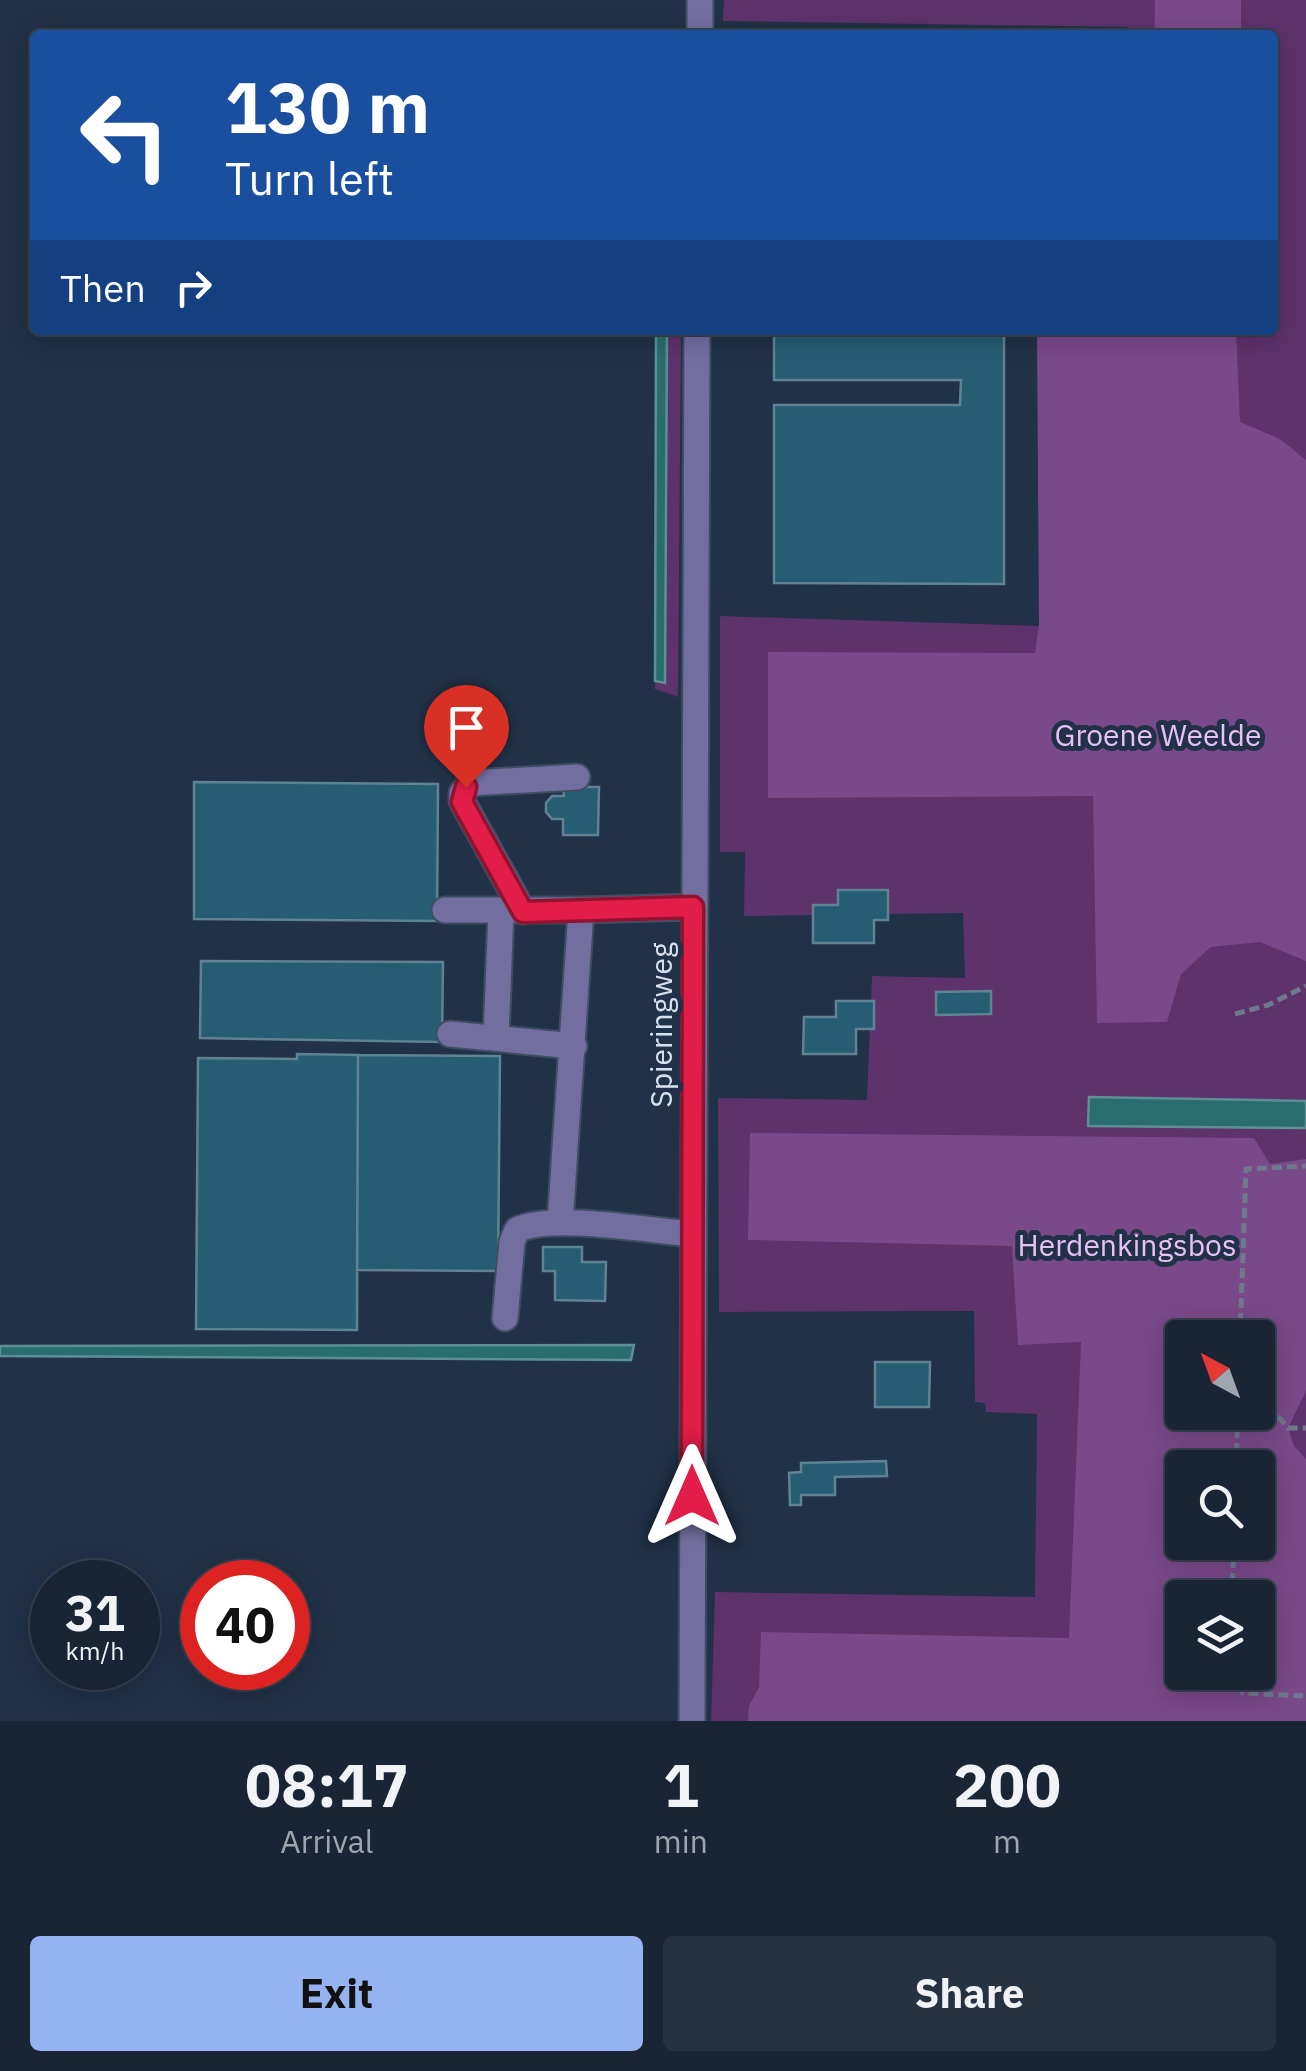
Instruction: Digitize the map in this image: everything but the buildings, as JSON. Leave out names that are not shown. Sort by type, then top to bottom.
[{"type":"street","points":[[700,0],[700,30]]},
{"type":"street","name":"Spieringweg","points":[[692,1721],[697,335]]},
{"type":"street","points":[[496,1037],[512,912],[462,802],[462,793],[471,784],[577,777]]},
{"type":"street","points":[[445,910],[693,907]]},
{"type":"street","points":[[560,1223],[581,910]]},
{"type":"street","points":[[450,1034],[574,1046]]},
{"type":"street","points":[[505,1318],[512,1242],[518,1230],[529,1224],[692,1234]]},
{"type":"path","points":[[1235,1014],[1268,1005],[1306,986]]},
{"type":"path","points":[[1241,1320],[1246,1169],[1306,1166]]},
{"type":"path","points":[[1275,1413],[1288,1428],[1306,1428]]},
{"type":"path","points":[[1241,1690],[1306,1696]]},
{"type":"green space","points":[[724,0],[1155,0],[1154,30],[723,21]]},
{"type":"green space","points":[[1155,0],[1241,0],[1241,30],[1154,30]]},
{"type":"green space","name":"Groene Weelde","points":[[1185,0],[1306,0],[1306,1721],[711,1721],[715,1592],[1035,1597],[1037,1414],[986,1412],[985,1403],[975,1402],[974,1311],[719,1312],[718,1098],[867,1100],[872,976],[965,978],[963,913],[744,916],[745,852],[720,852],[720,616],[1039,626],[1039,631],[1053,335],[1278,335],[1278,30],[1186,30]]},
{"type":"green space","points":[[667,335],[681,335],[678,697],[655,689],[655,681],[665,682]]},
{"type":"green space","points":[[1037,335],[1236,335],[1240,422],[1280,439],[1306,460],[1306,961],[1260,942],[1211,947],[1181,974],[1167,1022],[1097,1023],[1093,796],[768,798],[768,652],[1035,653],[1039,626]]},
{"type":"green space","name":"Herdenkingsbos","points":[[750,1133],[1254,1138],[1270,1164],[1306,1159],[1306,1391],[1288,1428],[1294,1446],[1306,1459],[1306,1721],[748,1721],[749,1706],[759,1687],[761,1632],[1069,1638],[1081,1342],[1018,1345],[1012,1246],[748,1240]]},
{"type":"shaded area","points":[[656,335],[667,335],[665,683],[655,681]]},
{"type":"shaded area","points":[[1089,1097],[1306,1101],[1306,1128],[1088,1126]]},
{"type":"shaded area","points":[[634,1345],[631,1360],[0,1356],[0,1346]]},
{"type":"route","points":[[466,787],[462,802],[523,912],[693,907],[692,1496]]}]
